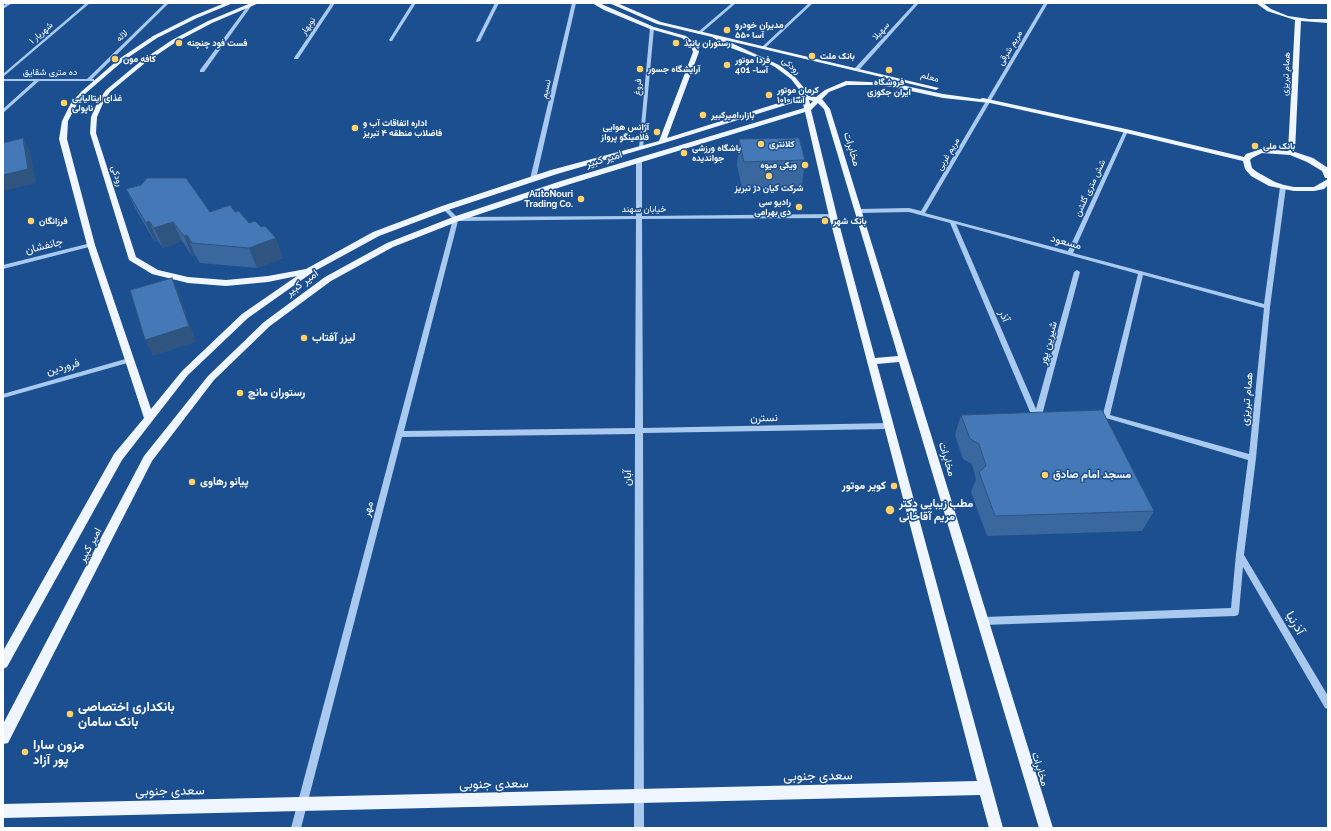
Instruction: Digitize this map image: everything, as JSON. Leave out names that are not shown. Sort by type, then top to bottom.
[{"type":"main road","points":[[149,418],[91,245],[63,139],[65,121],[74,103],[84,92],[96,80],[121,60],[155,38],[195,18],[230,3]]},
{"type":"main road","points":[[595,3],[652,28],[684,37],[694,45],[696,52],[662,142],[672,151]]},
{"type":"main road","name":"معلم","points":[[612,3],[660,23],[714,37],[857,69],[988,102],[1126,131],[1246,160]]},
{"type":"main road","points":[[1259,3],[1273,12],[1298,20],[1328,21]]},
{"type":"main road","name":"رودکى","points":[[253,4],[210,22],[174,40],[143,62],[108,92],[101,101],[94,117],[93,133],[132,258],[155,272],[188,280],[219,282],[268,279],[310,270]]},
{"type":"main road","points":[[222,7],[234,12]]},
{"type":"main road","name":"همام تبریزی","points":[[1290,154],[1298,20]]},
{"type":"main road","name":"رودکی","points":[[714,37],[777,66],[792,78],[801,88],[805,97]]},
{"type":"main road","name":"امیر کبیر","points":[[3,738],[148,459],[211,378],[267,324],[328,279],[390,245],[456,219],[564,183],[808,109],[827,91],[846,83],[860,82],[892,85],[943,96],[988,102]]},
{"type":"main road","points":[[84,92],[108,92]]},
{"type":"main road","points":[[819,100],[805,97],[833,216],[996,828]]},
{"type":"main road","name":"امیر کبیر","points":[[3,663],[118,457],[185,373],[245,316],[310,270],[376,234],[445,208],[533,179],[662,142],[805,97]]},
{"type":"main road","name":"مخابرات","points":[[819,100],[827,109],[859,211],[1046,828]]},
{"type":"main road","points":[[1328,176],[1324,170],[1310,160],[1280,152],[1261,151],[1249,156],[1246,160],[1249,169],[1254,174],[1272,184],[1283,187],[1294,189],[1314,189],[1321,187],[1328,181]]},
{"type":"main road","points":[[872,361],[904,359]]},
{"type":"main road","name":"سعدى جنوبی","points":[[3,811],[985,788]]},
{"type":"street","points":[[3,8],[10,3]]},
{"type":"street","name":"شهریار ۱","points":[[3,76],[88,3]]},
{"type":"street","name":"لاله","points":[[88,80],[167,3]]},
{"type":"street","name":"نوبهار","points":[[296,58],[333,3]]},
{"type":"street","points":[[390,40],[414,3]]},
{"type":"street","points":[[478,41],[497,3]]},
{"type":"street","name":"نسیم","points":[[533,179],[574,3]]},
{"type":"street","points":[[699,33],[734,3]]},
{"type":"street","points":[[764,47],[811,3]]},
{"type":"street","name":"سهیلا","points":[[857,69],[916,3]]},
{"type":"street","name":"مریم شرقی","points":[[988,102],[1046,3]]},
{"type":"street","points":[[202,71],[253,4]]},
{"type":"street","name":"فروغ","points":[[641,148],[652,28]]},
{"type":"street","name":"ده متری شقایق","points":[[3,80],[96,80]]},
{"type":"street","points":[[3,112],[38,80]]},
{"type":"street","name":"مریم غربی","points":[[922,214],[988,102]]},
{"type":"street","name":"شش متری گلشن","points":[[1070,253],[1126,131]]},
{"type":"street","name":"آبان","points":[[639,828],[640,161]]},
{"type":"street","name":"همام تبریزی","points":[[984,621],[1235,612],[1240,554],[1252,458],[1266,307],[1283,187]]},
{"type":"street","points":[[445,208],[456,219]]},
{"type":"street","name":"مسعود","points":[[859,211],[909,210],[1142,272],[1266,307]]},
{"type":"street","name":"خیابان سهند","points":[[456,219],[833,216]]},
{"type":"street","name":"مهر","points":[[296,828],[456,219]]},
{"type":"street","name":"آذر","points":[[952,222],[1041,419]]},
{"type":"street","name":"جانفشان","points":[[3,267],[91,245]]},
{"type":"street","name":"شیرین پور","points":[[1041,419],[1077,272]]},
{"type":"street","points":[[1106,416],[1142,272]]},
{"type":"street","name":"فروردین","points":[[3,396],[129,360]]},
{"type":"street","points":[[1091,416],[1106,416],[1252,458]]},
{"type":"street","name":"نسترن","points":[[399,434],[639,432],[889,426]]},
{"type":"street","name":"آذرنیا","points":[[1240,554],[1328,705]]},
{"type":"building","points":[[23,138],[28,169],[3,175],[3,143]]},
{"type":"building","points":[[799,138],[805,160],[744,162],[739,139]]},
{"type":"building","points":[[147,178],[186,178],[210,212],[230,205],[235,212],[239,211],[249,223],[255,221],[261,227],[265,226],[276,238],[249,248],[192,243],[187,235],[184,236],[173,222],[154,228],[149,221],[146,223],[126,189],[141,185]]},
{"type":"building","points":[[172,278],[189,326],[145,340],[130,290]]},
{"type":"building","name":"مسجد امام صادق","points":[[1102,410],[1154,511],[995,516],[979,472],[986,466],[979,444],[970,439],[961,415]]},
{"type":"place","name":"مدیران خودرو ۵۵۰ آسا","points":[[727,30]]},
{"type":"place","name":"فست فود چنچنه","points":[[179,43]]},
{"type":"place","name":"رستوران پانیذ","points":[[676,43]]},
{"type":"place","name":"بانک ملت","points":[[812,56]]},
{"type":"place","name":"کافه مون","points":[[115,59]]},
{"type":"place","name":"فردا موتور 401 -آسا","points":[[727,65]]},
{"type":"place","name":"آرایشگاه جسور","points":[[640,69]]},
{"type":"place","name":"فروشگاه ایران جکوزی","points":[[889,70]]},
{"type":"place","name":"کرمان موتور ۱۰۱۰ آسا","points":[[769,95]]},
{"type":"place","name":"غذای ایتالیایی ناپولی","points":[[64,103]]},
{"type":"place","name":"بازار امیرکبیر","points":[[703,115]]},
{"type":"place","name":"اداره اتفاقات آب و فاضلاب منطقه ۴ تبریز","points":[[355,128]]},
{"type":"place","name":"آژانس هوایی فلامینگو پرواز","points":[[657,132]]},
{"type":"place","name":"کلانتری","points":[[761,144]]},
{"type":"place","name":"بانک ملی","points":[[1255,146]]},
{"type":"place","name":"باشگاه ورزشی جواندیده","points":[[684,153]]},
{"type":"place","name":"ویکی میوه","points":[[805,165]]},
{"type":"place","name":"شرکت کیان دژ تبریز","points":[[769,176]]},
{"type":"place","name":"AutoNouri Trading Co.","points":[[581,199]]},
{"type":"place","name":"رادیو سی دی بهرامی","points":[[799,207]]},
{"type":"place","name":"فرزانگان","points":[[31,221]]},
{"type":"place","name":"بانک شهر","points":[[825,221]]},
{"type":"place","name":"لیزر آفتاب","points":[[304,338]]},
{"type":"place","name":"رستوران مانچ","points":[[240,393]]},
{"type":"place","name":"مسجد امام صادق","points":[[1045,475]]},
{"type":"place","name":"پیانو رهاوی","points":[[192,482]]},
{"type":"place","name":"کویر موتور","points":[[894,486]]},
{"type":"place","name":"مطب زیبایی دکتر مریم آقاخانی","points":[[890,510]]},
{"type":"place","name":"بانکداری اختصاصی بانک سامان","points":[[70,714]]},
{"type":"place","name":"مزون سارا پور آزاد","points":[[25,752]]}]
